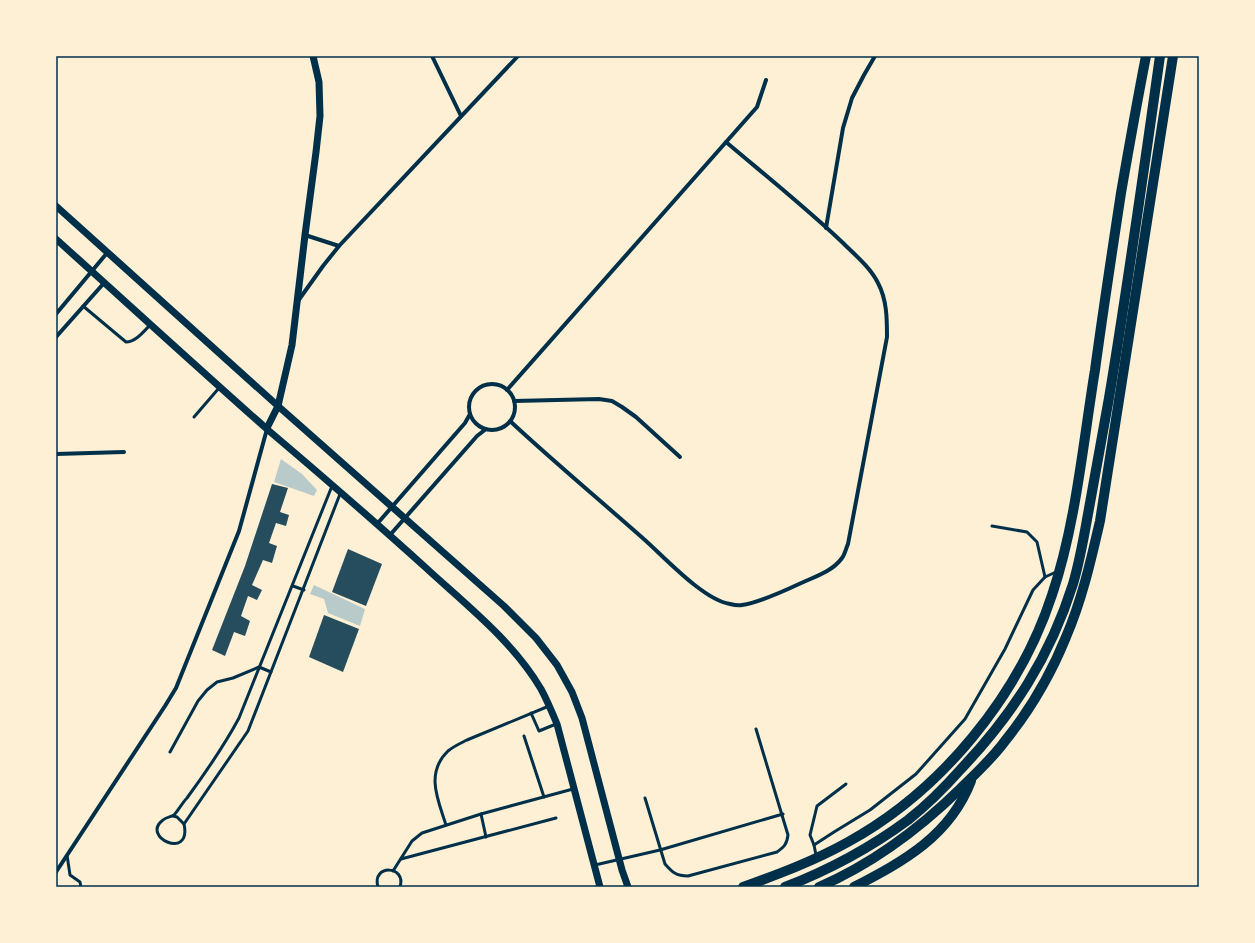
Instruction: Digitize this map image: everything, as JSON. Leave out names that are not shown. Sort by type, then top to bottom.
[{"type":"main road","points":[[743,887],[801,866],[848,842],[893,813],[917,793],[958,754],[991,713],[1021,665],[1039,629],[1060,570],[1073,508],[1121,193],[1146,56]]},
{"type":"main road","points":[[785,887],[830,867],[865,849],[911,818],[950,781],[990,737],[1009,714],[1041,662],[1054,633],[1072,584],[1081,552],[1112,376],[1160,56]]},
{"type":"main road","points":[[819,887],[871,860],[891,847],[940,809],[973,777],[1005,742],[1019,723],[1045,681],[1066,637],[1083,591],[1100,521],[1173,56]]},
{"type":"main road","points":[[854,887],[900,862],[921,847],[943,828],[956,812],[965,797],[973,777]]},
{"type":"main road","points":[[917,793],[924,794],[940,809],[944,819],[943,828]]},
{"type":"street","points":[[56,872],[176,688],[239,531],[267,428],[278,406],[292,345],[320,116],[319,82],[313,56]]},
{"type":"street","points":[[432,56],[461,116]]},
{"type":"street","points":[[297,303],[339,246],[518,56]]},
{"type":"street","points":[[826,228],[843,128],[852,98],[876,56]]},
{"type":"street","points":[[507,390],[757,107],[766,80]]},
{"type":"street","points":[[510,421],[697,587],[715,599],[728,604],[741,606],[754,602],[794,587],[831,569],[842,557],[848,544],[887,337],[887,319],[883,296],[878,282],[868,268],[826,228],[726,142]]},
{"type":"street","points":[[57,205],[107,253],[504,606],[536,638],[557,665],[572,692],[582,718],[628,887]]},
{"type":"street","points":[[305,235],[339,246]]},
{"type":"street","points":[[56,239],[267,428],[390,535],[506,643],[540,688],[557,724],[600,887]]},
{"type":"street","points":[[56,314],[107,253]]},
{"type":"street","points":[[56,337],[104,282]]},
{"type":"street","points":[[491,384],[500,385],[507,390],[514,401],[515,408],[510,421],[499,429],[486,429],[476,423],[470,414],[469,406],[471,398],[476,390],[483,386],[491,384]]},
{"type":"street","points":[[514,401],[575,399],[612,401],[636,417],[680,457]]},
{"type":"street","points":[[377,524],[465,423],[470,414]]},
{"type":"street","points":[[390,535],[477,436],[486,429]]},
{"type":"street","points":[[56,454],[124,452]]},
{"type":"lane","points":[[83,306],[126,342],[136,339],[151,324]]},
{"type":"lane","points":[[194,416],[220,386]]},
{"type":"lane","points":[[332,484],[293,586],[239,718],[232,732],[198,783],[173,816],[165,818],[160,822],[158,827],[159,836],[165,842],[171,844],[180,842],[185,834],[184,824],[248,731],[341,492]]},
{"type":"lane","points":[[992,526],[1027,532],[1037,542],[1045,577]]},
{"type":"lane","points":[[814,845],[870,810],[916,774],[965,719],[1005,648],[1033,590],[1045,577],[1060,570]]},
{"type":"lane","points":[[293,586],[304,590]]},
{"type":"lane","points":[[170,752],[198,701],[207,690],[217,682],[233,678],[259,667],[271,672]]},
{"type":"lane","points":[[446,825],[434,780],[436,769],[448,751],[467,740],[549,705]]},
{"type":"lane","points":[[531,713],[539,731],[557,724]]},
{"type":"lane","points":[[645,798],[665,864],[671,872],[679,876],[688,876],[777,852],[784,848],[788,842],[788,835],[783,814],[756,729]]},
{"type":"lane","points":[[524,736],[544,797]]},
{"type":"lane","points":[[817,857],[810,835],[817,806],[846,784]]},
{"type":"lane","points":[[393,871],[412,841],[422,833],[481,814],[573,789]]},
{"type":"lane","points":[[481,814],[486,837]]},
{"type":"lane","points":[[595,865],[660,850],[783,814]]},
{"type":"lane","points":[[173,816],[184,824]]},
{"type":"lane","points":[[401,859],[556,818]]},
{"type":"lane","points":[[67,855],[70,875],[80,882],[81,887]]},
{"type":"lane","points":[[378,887],[377,880],[381,873],[385,870],[393,871],[400,876],[400,887]]},
{"type":"shaded area","points":[[281,459],[302,474],[317,490],[314,496],[274,482]]},
{"type":"shaded area","points":[[314,585],[365,609],[360,626],[328,613],[324,599],[310,594]]},
{"type":"building","points":[[272,484],[288,488],[280,512],[289,515],[286,526],[276,523],[269,543],[277,546],[272,563],[263,560],[252,585],[262,590],[257,600],[248,596],[241,616],[250,621],[245,636],[234,632],[225,656],[212,650],[245,566]]},
{"type":"building","points":[[348,549],[382,564],[366,606],[332,592]]},
{"type":"building","points":[[324,615],[359,629],[343,672],[309,657]]}]
